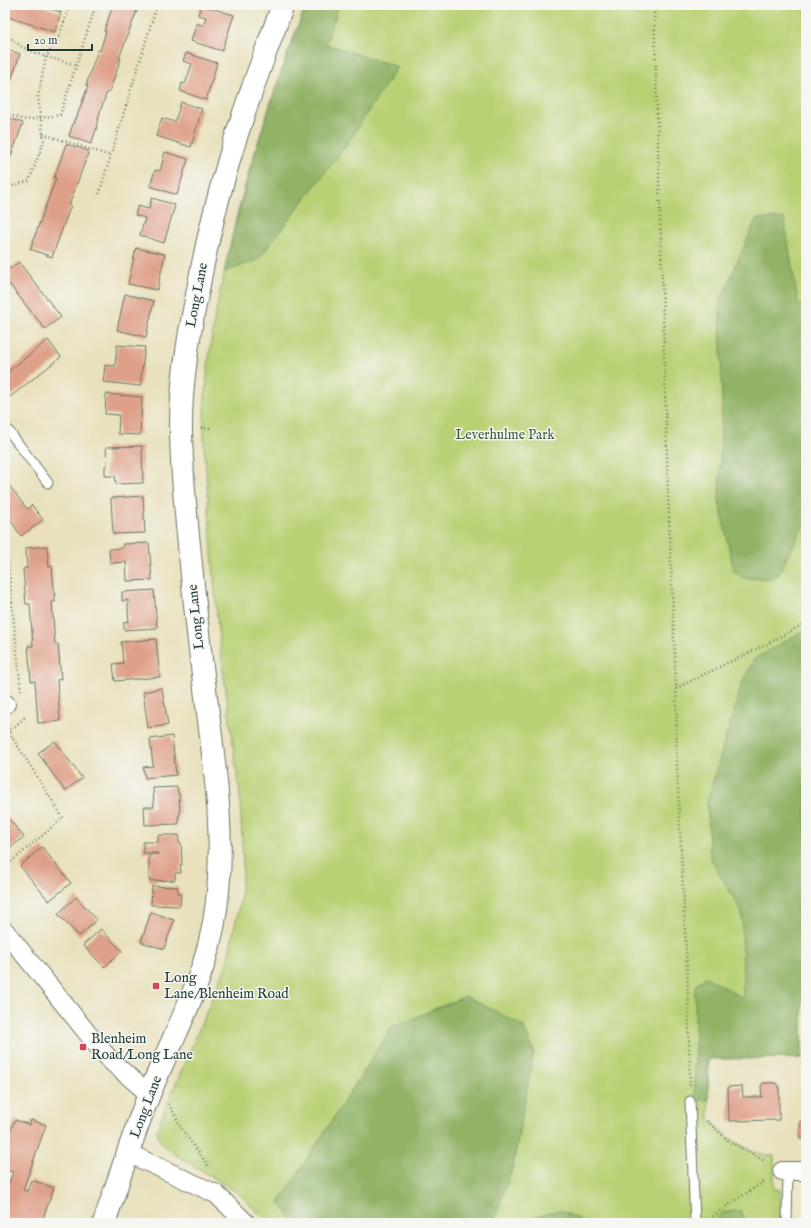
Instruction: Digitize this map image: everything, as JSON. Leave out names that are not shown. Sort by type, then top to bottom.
[{"type":"street","name":"Long Lane","points":[[104,1223],[149,1094],[201,974],[210,944],[216,911],[219,875],[219,834],[215,772],[198,638],[183,490],[181,427],[184,369],[199,282],[211,228],[229,160],[283,5]]},
{"type":"street","points":[[5,931],[113,1063],[149,1094]]},
{"type":"street","points":[[128,1152],[216,1194],[246,1223]]},
{"type":"street","points":[[785,1171],[806,1171]]},
{"type":"lane","points":[[5,426],[48,483]]},
{"type":"lane","points":[[690,1101],[695,1223]]},
{"type":"lane","points":[[785,1171],[787,1223]]},
{"type":"path","points":[[5,188],[29,181],[44,141],[38,97],[46,56],[58,39],[70,5]]},
{"type":"path","points":[[5,114],[26,120],[60,115],[96,5]]},
{"type":"path","points":[[99,194],[157,5]]},
{"type":"path","points":[[654,5],[668,484],[676,688],[677,767],[688,990],[690,1101],[707,1122],[730,1142],[785,1171]]},
{"type":"path","points":[[5,34],[22,47],[77,65]]},
{"type":"path","points":[[43,134],[111,156]]},
{"type":"path","points":[[5,543],[22,696]]},
{"type":"path","points":[[676,688],[806,623]]},
{"type":"path","points":[[5,867],[63,818],[9,732],[6,703]]},
{"type":"path","points":[[9,732],[24,718],[23,711]]},
{"type":"path","points":[[161,1068],[170,1106],[183,1131],[212,1171],[216,1194]]},
{"type":"path","points":[[706,1223],[721,1210],[785,1171]]},
{"type":"green space","name":"Leverhulme Park","points":[[306,5],[806,5],[806,932],[803,932],[802,1058],[708,1059],[709,1119],[731,1139],[753,1152],[774,1156],[774,1189],[780,1189],[781,1223],[269,1223],[238,1193],[170,1151],[159,1139],[157,1128],[226,966],[240,902],[243,864],[240,796],[218,631],[204,445],[204,409],[209,356],[215,316],[236,219],[251,164],[284,63]]},
{"type":"green space","points":[[306,5],[339,5],[326,44],[397,67],[347,144],[258,260],[224,272],[240,204],[270,104]]},
{"type":"green space","points":[[784,218],[798,303],[806,304],[806,521],[778,575],[771,579],[743,578],[734,571],[719,501],[722,394],[720,302],[756,219]]},
{"type":"green space","points":[[806,629],[806,932],[803,932],[802,1058],[708,1059],[708,1100],[695,1100],[695,985],[706,977],[743,998],[742,912],[710,858],[707,802],[741,686],[754,659]]},
{"type":"green space","points":[[466,996],[523,1026],[534,1050],[513,1166],[493,1223],[295,1223],[279,1203],[392,1027]]},
{"type":"green space","points":[[560,1210],[580,1220],[582,1223],[516,1223]]},
{"type":"green space","points":[[740,1210],[745,1223],[714,1223],[722,1213]]},
{"type":"building","points":[[5,5],[39,5],[61,12],[55,32],[5,16]]},
{"type":"building","points":[[113,5],[139,5],[119,58],[121,58],[109,93],[107,92],[101,109],[91,144],[69,136],[88,86],[86,85],[98,50],[100,51],[106,31],[104,31]]},
{"type":"building","points":[[201,5],[234,15],[222,51],[191,41],[197,23],[203,26],[206,17],[198,15]]},
{"type":"building","points":[[5,49],[20,54],[5,98]]},
{"type":"building","points":[[186,53],[217,63],[206,100],[180,91],[182,83],[185,84],[192,64],[183,61]]},
{"type":"building","points":[[181,102],[202,109],[191,147],[156,136],[162,118],[175,122]]},
{"type":"building","points":[[5,117],[23,123],[7,167],[5,166]]},
{"type":"building","points":[[66,144],[89,151],[52,257],[30,249],[56,178],[54,178]]},
{"type":"building","points":[[165,152],[188,159],[177,195],[150,186],[155,170],[160,171]]},
{"type":"building","points":[[152,198],[175,205],[164,243],[140,235],[145,218],[135,215],[138,206],[149,209]]},
{"type":"building","points":[[136,248],[165,254],[157,290],[128,284]]},
{"type":"building","points":[[19,262],[61,317],[45,329],[5,279],[5,272]]},
{"type":"building","points":[[125,294],[154,301],[146,337],[117,330]]},
{"type":"building","points":[[48,340],[61,357],[6,400],[5,374]]},
{"type":"building","points":[[117,345],[145,347],[140,386],[103,382],[105,365],[115,366]]},
{"type":"building","points":[[106,394],[142,397],[140,435],[118,434],[119,415],[105,414]]},
{"type":"building","points":[[142,446],[143,483],[116,484],[115,476],[105,476],[105,466],[107,466],[106,447]]},
{"type":"building","points":[[5,480],[27,509],[32,505],[43,520],[21,536],[11,521],[7,523],[5,520]]},
{"type":"building","points":[[143,496],[145,533],[113,534],[111,498]]},
{"type":"building","points":[[149,543],[152,580],[127,581],[126,562],[110,563],[109,549],[123,548],[123,544]]},
{"type":"building","points":[[47,546],[49,567],[52,566],[55,602],[52,602],[55,644],[58,644],[61,679],[57,680],[60,721],[38,723],[35,681],[31,681],[28,646],[33,646],[30,604],[26,604],[23,569],[27,568],[26,548]]},
{"type":"building","points":[[154,590],[157,628],[124,630],[124,622],[129,621],[128,600],[122,601],[122,592]]},
{"type":"building","points":[[156,639],[160,677],[115,681],[113,664],[123,663],[121,642]]},
{"type":"building","points":[[162,688],[168,725],[148,728],[143,692]]},
{"type":"building","points":[[172,736],[176,775],[145,778],[143,767],[153,766],[150,739]]},
{"type":"building","points":[[55,741],[82,778],[65,791],[38,753]]},
{"type":"building","points":[[177,787],[179,794],[179,824],[145,825],[144,807],[154,807],[153,788]]},
{"type":"building","points":[[5,814],[24,837],[7,850],[5,847]]},
{"type":"building","points":[[158,835],[179,835],[182,865],[180,865],[181,873],[175,873],[175,880],[149,881],[149,854],[158,853],[143,853],[143,842],[158,842]]},
{"type":"building","points":[[42,847],[71,883],[49,901],[20,866]]},
{"type":"building","points":[[152,886],[178,887],[178,893],[181,893],[180,906],[151,905]]},
{"type":"building","points":[[76,897],[97,920],[79,936],[58,914]]},
{"type":"building","points":[[151,912],[174,920],[164,949],[141,942]]},
{"type":"building","points":[[101,929],[122,951],[104,967],[83,945]]},
{"type":"building","points":[[763,1083],[776,1083],[779,1086],[779,1120],[729,1121],[728,1087],[742,1086],[743,1097],[762,1097],[761,1086]]},
{"type":"building","points":[[15,1120],[30,1125],[31,1120],[46,1125],[23,1190],[27,1191],[31,1180],[54,1188],[41,1223],[5,1223],[5,1188],[7,1189],[13,1172],[5,1170],[5,1133],[9,1134]]},
{"type":"building","points":[[800,1121],[806,1121],[806,1139],[800,1139]]},
{"type":"place","name":"Long Lane/Blenheim Road","points":[[156,986]]},
{"type":"place","name":"Blenheim Road/Long Lane","points":[[83,1047]]}]
